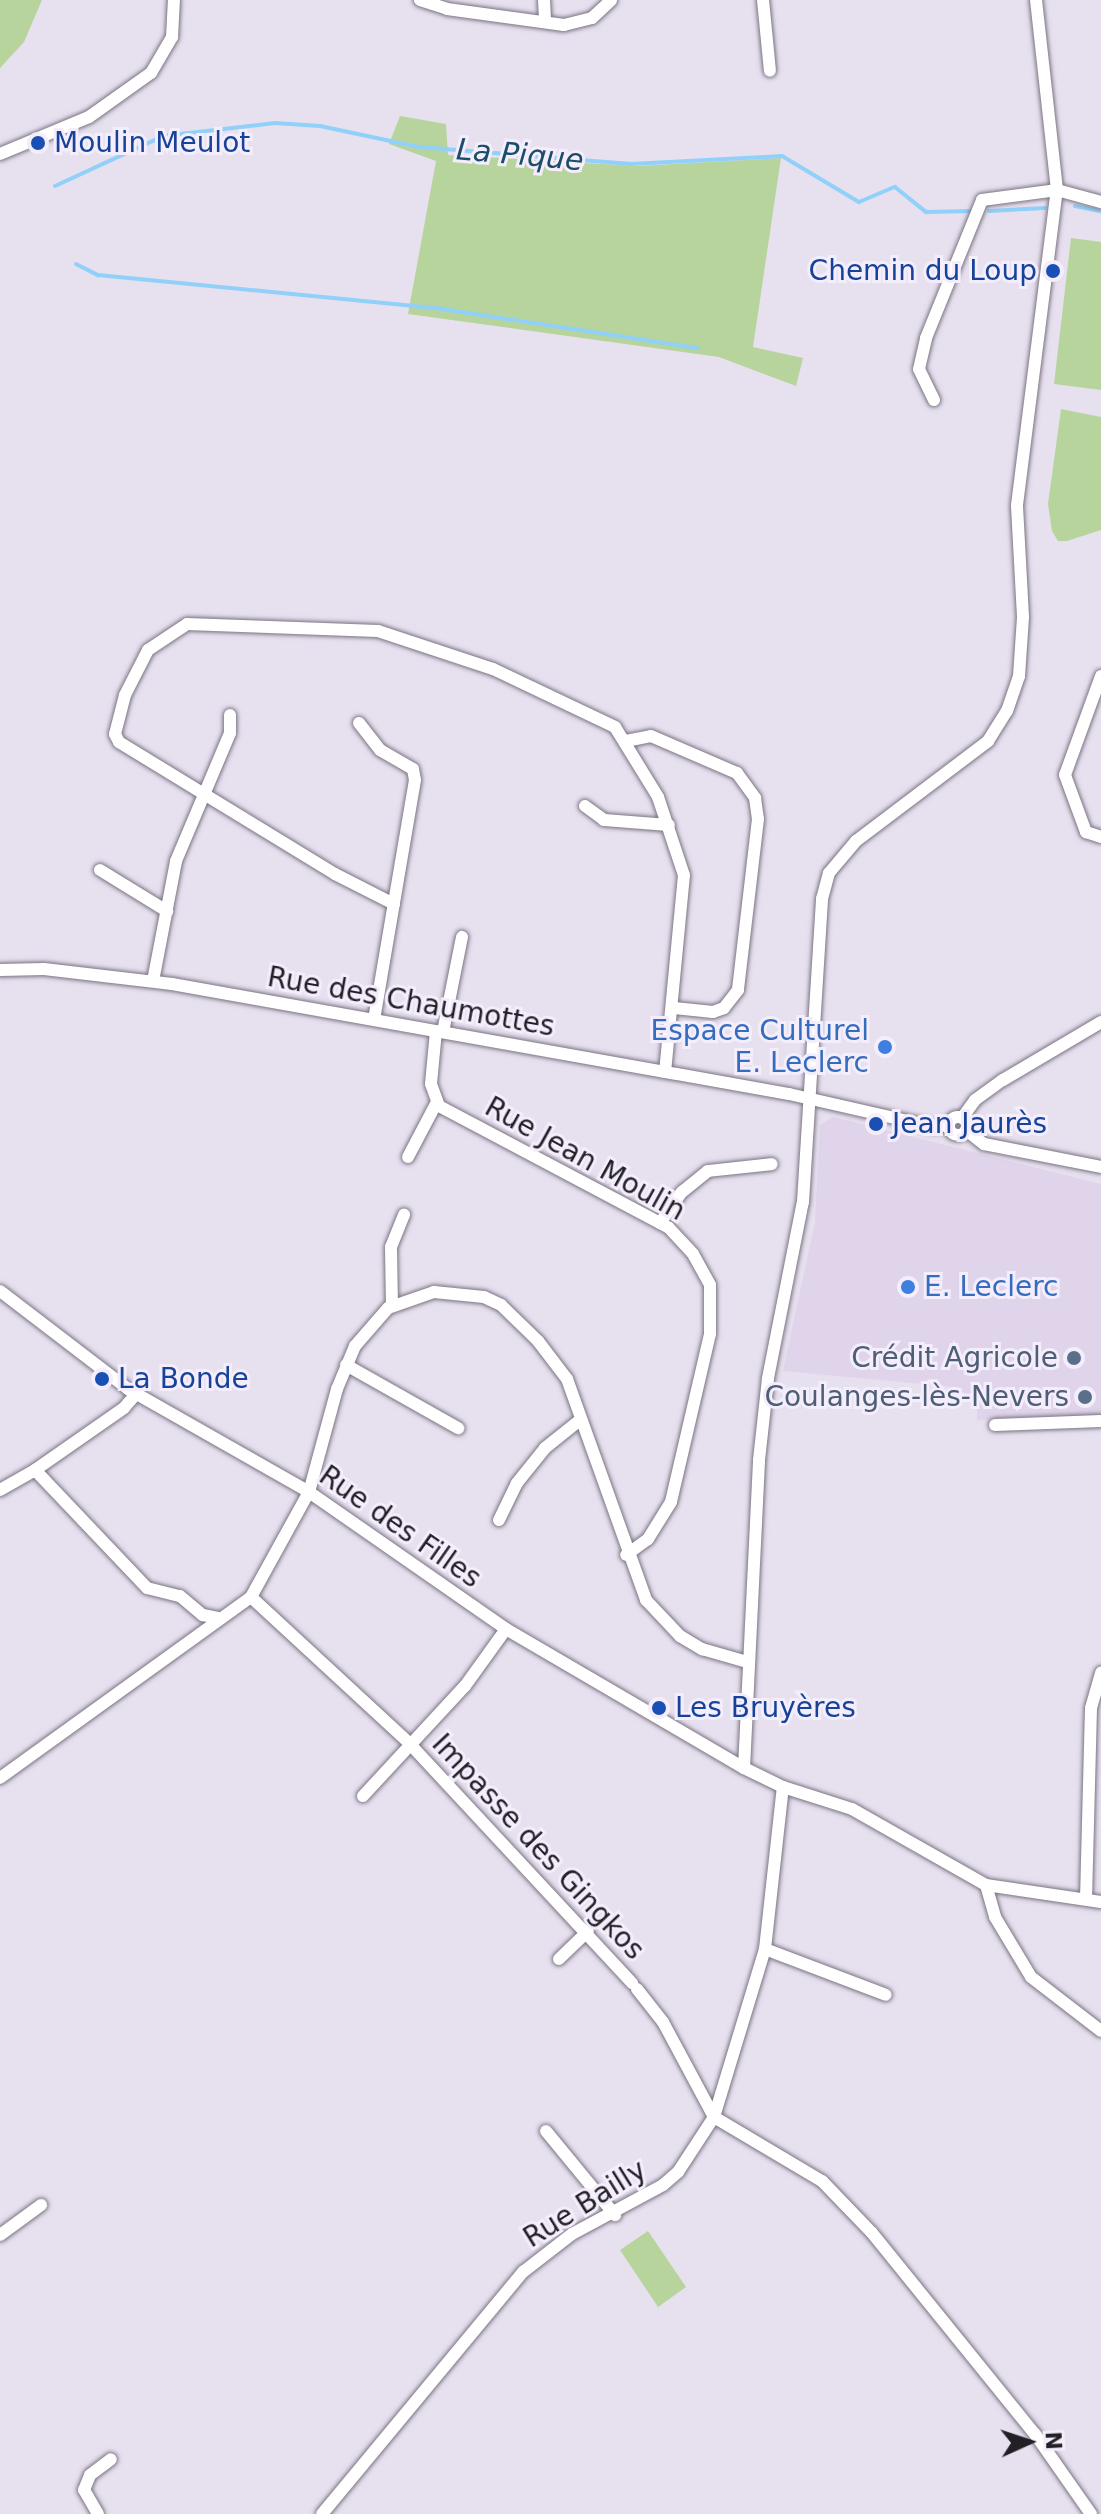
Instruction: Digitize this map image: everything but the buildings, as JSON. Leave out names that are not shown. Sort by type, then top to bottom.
[{"type":"street","points":[[0,154],[89,117],[151,73],[172,37],[174,0]]},
{"type":"street","points":[[420,0],[545,22],[580,23],[611,0]]},
{"type":"street","points":[[544,0],[545,22]]},
{"type":"street","points":[[763,0],[770,71]]},
{"type":"street","points":[[744,1768],[747,1662],[768,1378],[795,1256],[812,1100],[817,934],[829,873],[873,825],[952,773],[988,741],[1007,711],[1019,676],[1023,617],[1017,505],[1057,190],[1036,0]]},
{"type":"street","points":[[934,400],[919,369],[926,338],[982,200],[1057,190],[1101,202]]},
{"type":"street","points":[[394,904],[335,874],[132,752],[115,734],[140,658],[187,624],[378,631],[493,669],[564,699],[615,727],[626,741],[679,848],[685,898],[665,1072]]},
{"type":"street","points":[[1101,676],[1065,775],[1086,832],[1101,837]]},
{"type":"street","points":[[153,981],[176,861],[230,733],[230,715]]},
{"type":"street","points":[[359,723],[380,750],[414,774],[374,1020]]},
{"type":"street","points":[[626,741],[651,736],[737,773],[755,798],[758,819],[738,990],[724,1008],[713,1012],[674,1008]]},
{"type":"street","points":[[585,806],[604,820],[669,825]]},
{"type":"street","points":[[100,870],[167,911]]},
{"type":"street","points":[[408,1157],[437,1102],[431,1084],[462,937]]},
{"type":"street","name":"Rue des Chaumottes","points":[[0,970],[44,969],[153,981],[665,1072],[923,1125],[949,1125],[953,1119],[964,1124]]},
{"type":"street","points":[[1101,1022],[975,1100],[964,1124],[984,1144],[1101,1167]]},
{"type":"street","name":"Rue Jean Moulin","points":[[437,1102],[660,1223],[684,1243],[702,1267],[710,1285],[712,1314],[671,1502],[653,1533],[626,1555]]},
{"type":"street","points":[[660,1223],[682,1192],[708,1171],[772,1164]]},
{"type":"street","points":[[392,1306],[391,1247],[404,1214]]},
{"type":"street","name":"Rue des Filles","points":[[0,1291],[136,1394],[309,1492],[506,1629],[744,1768],[783,1787],[852,1809],[986,1885]]},
{"type":"street","points":[[0,1778],[251,1597],[309,1492],[346,1365],[375,1320],[392,1306],[434,1292],[484,1297],[501,1305],[554,1361],[567,1379],[626,1555],[646,1600],[680,1636],[702,1649],[747,1662]]},
{"type":"street","points":[[346,1365],[458,1428]]},
{"type":"street","points":[[0,1490],[35,1470],[124,1408],[136,1394]]},
{"type":"street","points":[[499,1520],[510,1495],[545,1448],[580,1420]]},
{"type":"street","points":[[995,1425],[1101,1421]]},
{"type":"street","points":[[35,1470],[147,1588],[180,1596],[203,1615],[218,1618]]},
{"type":"street","name":"Impasse des Gingkos","points":[[251,1597],[409,1743],[588,1931],[663,2022],[714,2117]]},
{"type":"street","points":[[363,1796],[465,1686],[506,1629]]},
{"type":"street","points":[[1086,1899],[1095,1777],[1091,1696],[1101,1672]]},
{"type":"street","name":"Rue Bailly","points":[[322,2514],[523,2272],[572,2234],[615,2215],[678,2172],[714,2117],[765,1949],[783,1787]]},
{"type":"street","points":[[1101,1902],[986,1885],[995,1917],[1031,1977],[1101,2031]]},
{"type":"street","points":[[559,1959],[588,1931]]},
{"type":"street","points":[[765,1949],[886,1995]]},
{"type":"street","points":[[714,2117],[822,2181],[872,2233],[1025,2421],[1091,2514]]},
{"type":"street","points":[[546,2131],[615,2215]]},
{"type":"street","points":[[0,2235],[41,2205]]},
{"type":"street","points":[[98,2514],[84,2490],[90,2475],[111,2459]]},
{"type":"shaded area","points":[[833,1117],[1101,1184],[1101,1415],[977,1420],[977,1398],[946,1386],[783,1371],[815,1222],[820,1125]]},
{"type":"green space","points":[[0,0],[42,0],[24,42],[0,68]]},
{"type":"green space","points":[[400,116],[446,124],[448,155],[637,166],[781,158],[753,347],[803,358],[796,386],[719,357],[408,314],[436,161],[389,144]]},
{"type":"green space","points":[[1071,238],[1101,242],[1101,390],[1054,384]]},
{"type":"green space","points":[[1061,409],[1101,417],[1101,530],[1067,541],[1058,541],[1052,531],[1048,504]]},
{"type":"green space","points":[[648,2231],[686,2287],[658,2307],[620,2250]]},
{"type":"waterway","name":"La Pique","points":[[55,186],[163,136],[275,123],[320,126],[419,147],[631,164],[782,156],[859,202],[895,187],[926,212],[974,211]]},
{"type":"waterway","name":"La Pique","points":[[1075,206],[1101,211]]},
{"type":"waterway","name":"La Pique","points":[[989,211],[1045,208]]},
{"type":"waterway","points":[[76,264],[98,275],[442,309],[697,348]]},
{"type":"place","name":"Moulin Meulot","points":[[38,143]]},
{"type":"place","name":"Chemin du Loup","points":[[1053,271]]},
{"type":"place","name":"Espace Culturel E. Leclerc","points":[[885,1047]]},
{"type":"place","name":"Jean Jaurès","points":[[876,1124]]},
{"type":"place","name":"E. Leclerc","points":[[908,1287]]},
{"type":"place","name":"Crédit Agricole","points":[[1074,1358]]},
{"type":"place","name":"La Bonde","points":[[102,1379]]},
{"type":"place","name":"Coulanges-lès-Nevers","points":[[1085,1397]]},
{"type":"place","name":"Les Bruyères","points":[[659,1708]]}]
